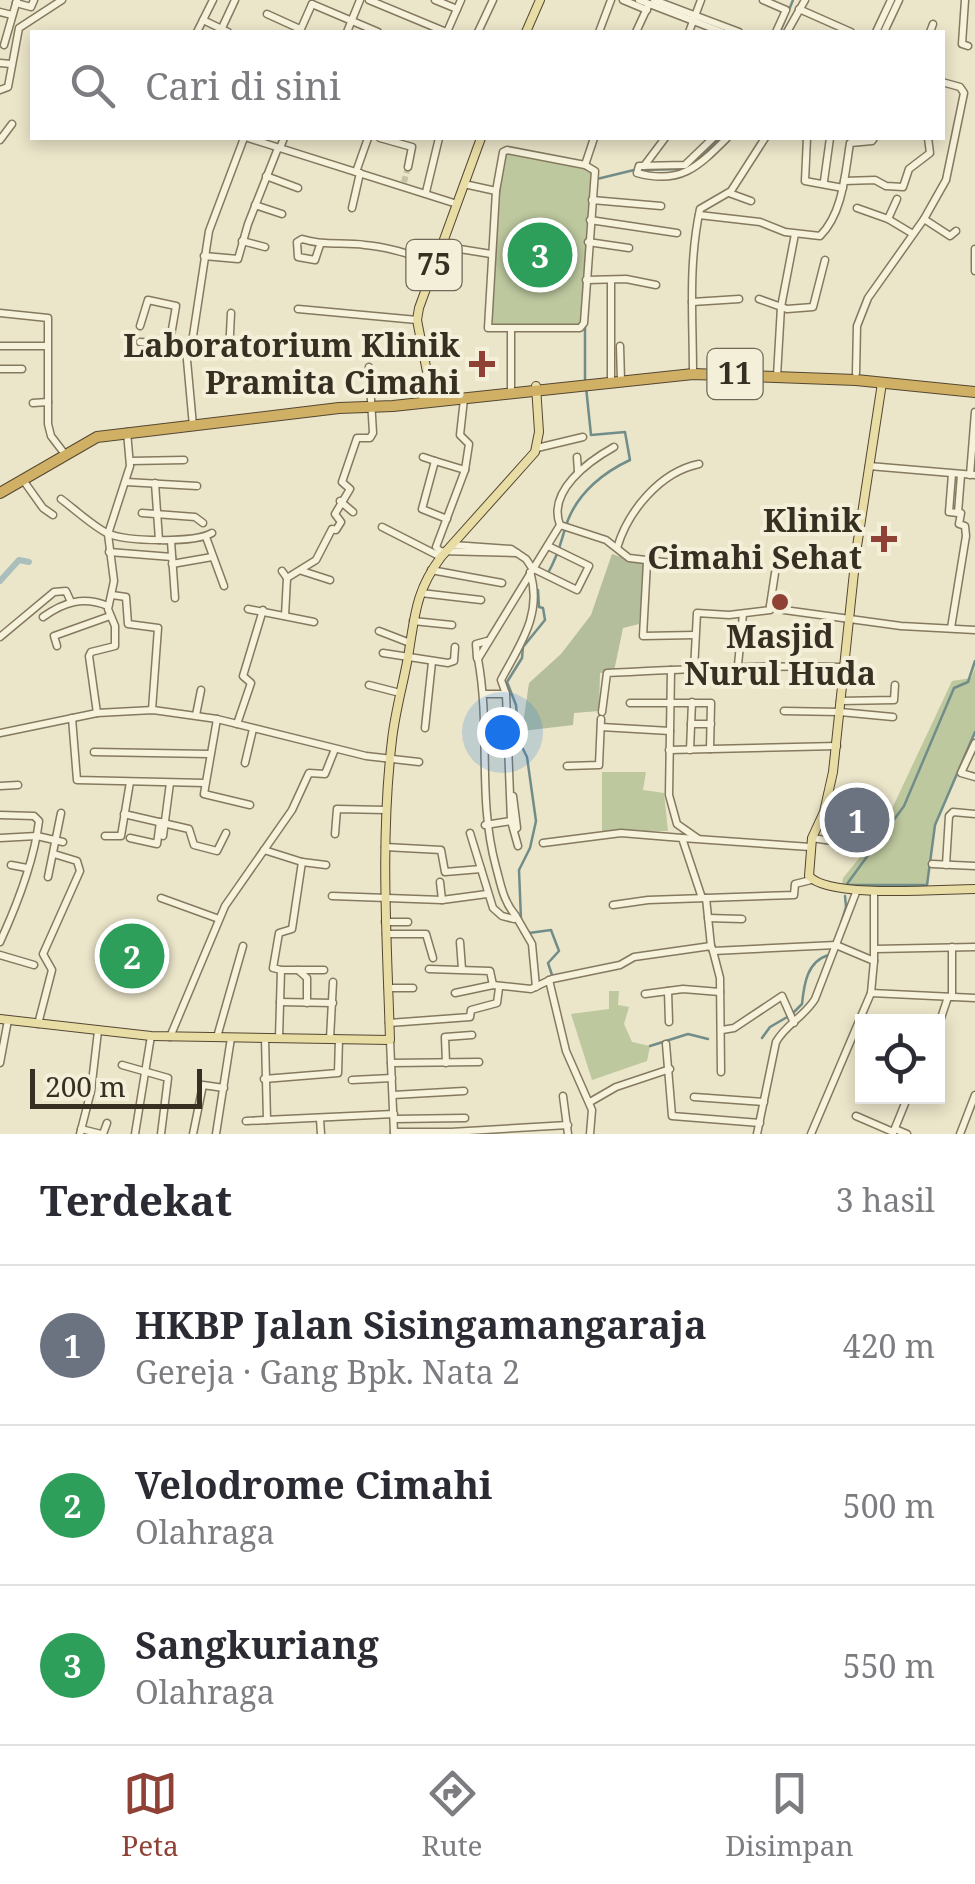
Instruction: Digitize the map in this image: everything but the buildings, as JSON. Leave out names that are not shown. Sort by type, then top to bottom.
[{"type":"highway","name":"11","points":[[428,401],[693,374],[856,377],[975,392]]},
{"type":"highway","name":"11","points":[[0,493],[98,437],[511,389],[539,389]]},
{"type":"main road","points":[[527,30],[540,0]]},
{"type":"main road","name":"75","points":[[428,401],[417,320],[440,246],[481,140]]},
{"type":"main road","points":[[882,383],[848,620],[828,801],[811,842],[808,868],[811,880],[857,890],[975,889]]},
{"type":"main road","points":[[4,1019],[151,1036],[390,1040],[384,899],[386,810],[390,759],[413,621],[420,592],[431,570],[537,448],[539,389]]},
{"type":"street","points":[[13,48],[2,45],[16,2],[31,7],[34,0]]},
{"type":"street","points":[[198,30],[214,0]]},
{"type":"street","points":[[227,30],[235,0]]},
{"type":"street","points":[[326,11],[331,0]]},
{"type":"street","points":[[348,30],[360,0]]},
{"type":"street","points":[[369,0],[389,4],[443,30]]},
{"type":"street","points":[[434,0],[457,9]]},
{"type":"street","points":[[448,30],[460,0]]},
{"type":"street","points":[[479,30],[493,0]]},
{"type":"street","points":[[600,30],[610,0]]},
{"type":"street","points":[[623,0],[654,4]]},
{"type":"street","points":[[638,0],[718,30]]},
{"type":"street","points":[[690,30],[701,0]]},
{"type":"street","points":[[763,0],[786,10],[777,30]]},
{"type":"street","points":[[788,30],[805,0]]},
{"type":"street","points":[[876,0],[890,3],[877,30]]},
{"type":"street","points":[[885,30],[899,0]]},
{"type":"street","points":[[966,0],[962,44],[968,46]]},
{"type":"street","points":[[0,90],[8,87],[20,26],[56,2]]},
{"type":"street","points":[[300,30],[311,2],[372,30]]},
{"type":"street","points":[[637,30],[654,4]]},
{"type":"street","points":[[800,9],[847,30]]},
{"type":"street","points":[[0,12],[12,15]]},
{"type":"street","points":[[268,14],[298,30]]},
{"type":"street","points":[[694,19],[732,30]]},
{"type":"street","points":[[203,20],[222,30]]},
{"type":"street","points":[[931,30],[933,24]]},
{"type":"street","points":[[0,63],[11,64]]},
{"type":"street","points":[[856,377],[855,333],[868,298],[914,234],[946,180],[962,114],[962,90],[945,83]]},
{"type":"street","points":[[0,140],[12,124]]},
{"type":"street","points":[[192,426],[188,349],[204,256],[212,220],[245,140]]},
{"type":"street","points":[[261,140],[457,204]]},
{"type":"street","points":[[204,256],[236,260],[283,140]]},
{"type":"street","points":[[352,208],[367,140]]},
{"type":"street","points":[[386,140],[412,148],[408,166]]},
{"type":"street","points":[[426,192],[439,140]]},
{"type":"street","points":[[585,165],[593,140]]},
{"type":"street","points":[[644,166],[664,140]]},
{"type":"street","points":[[711,140],[685,165],[638,166],[637,173],[690,172],[724,140]]},
{"type":"street","points":[[693,374],[691,270],[699,215],[705,204],[730,192],[765,140]]},
{"type":"street","points":[[807,140],[804,181],[844,185],[875,180],[886,186],[904,187],[909,169],[930,153],[928,140]]},
{"type":"street","points":[[824,181],[830,140]]},
{"type":"street","points":[[699,215],[760,222],[796,234],[824,234],[844,185],[850,143],[873,140]]},
{"type":"street","points":[[504,152],[585,165],[595,170],[584,323],[580,328],[488,328],[490,254],[504,152]]},
{"type":"street","points":[[266,176],[298,188]]},
{"type":"street","points":[[464,184],[496,191]]},
{"type":"street","points":[[730,192],[751,201]]},
{"type":"street","points":[[888,219],[898,199]]},
{"type":"street","points":[[592,200],[661,206]]},
{"type":"street","points":[[255,206],[282,214]]},
{"type":"street","points":[[857,208],[914,234]]},
{"type":"street","points":[[924,218],[950,236],[956,231]]},
{"type":"street","points":[[590,220],[676,233]]},
{"type":"street","points":[[777,376],[781,307],[796,234]]},
{"type":"street","points":[[242,241],[265,247]]},
{"type":"street","points":[[588,242],[628,248]]},
{"type":"street","points":[[320,245],[362,244],[435,262]]},
{"type":"street","points":[[440,246],[490,254]]},
{"type":"street","points":[[974,270],[975,249]]},
{"type":"street","points":[[759,299],[798,310],[813,307],[825,260]]},
{"type":"street","points":[[587,280],[656,285]]},
{"type":"street","points":[[611,280],[616,381]]},
{"type":"street","points":[[692,302],[739,299]]},
{"type":"street","points":[[140,326],[148,300],[176,306],[170,348],[248,354]]},
{"type":"street","points":[[298,309],[417,320]]},
{"type":"street","points":[[0,313],[48,318],[48,428],[64,453]]},
{"type":"street","points":[[230,313],[230,353]]},
{"type":"street","points":[[510,330],[511,389]]},
{"type":"street","points":[[140,342],[170,344]]},
{"type":"street","points":[[0,346],[48,346]]},
{"type":"street","points":[[616,381],[620,346]]},
{"type":"street","points":[[284,616],[285,574],[301,571],[316,560],[332,529],[336,530],[341,522],[335,514],[350,489],[342,482],[357,438],[370,438],[373,433],[368,366]]},
{"type":"street","points":[[0,369],[22,369]]},
{"type":"street","points":[[464,399],[460,435],[469,444],[466,470],[436,547],[447,551],[511,549],[531,569],[578,590],[589,566],[548,546]]},
{"type":"street","points":[[32,403],[48,402]]},
{"type":"street","points":[[951,629],[970,536],[965,526],[960,525],[958,513],[975,412]]},
{"type":"street","points":[[97,712],[89,656],[91,652],[114,647],[115,626],[108,606],[114,582],[109,531],[126,482],[130,461],[128,432]]},
{"type":"street","points":[[537,448],[583,437]]},
{"type":"street","points":[[565,526],[558,505],[570,482],[614,447]]},
{"type":"street","points":[[423,457],[466,470]]},
{"type":"street","points":[[577,457],[578,473]]},
{"type":"street","points":[[130,461],[184,460]]},
{"type":"street","points":[[435,462],[422,508],[447,520]]},
{"type":"street","points":[[617,549],[622,532],[641,503],[680,469],[699,464]]},
{"type":"street","points":[[869,466],[964,475]]},
{"type":"street","points":[[22,480],[53,515]]},
{"type":"street","points":[[126,482],[197,486]]},
{"type":"street","points":[[155,483],[158,540]]},
{"type":"street","points":[[61,499],[109,531],[171,541],[209,535],[212,557],[224,586]]},
{"type":"street","points":[[340,502],[353,512]]},
{"type":"street","points":[[142,513],[195,517],[203,524]]},
{"type":"street","points":[[382,526],[447,551]]},
{"type":"street","points":[[565,526],[606,540],[629,558],[706,566]]},
{"type":"street","points":[[536,987],[532,944],[503,896],[485,825],[484,694],[478,659],[531,569],[565,526]]},
{"type":"street","points":[[171,541],[175,598]]},
{"type":"street","points":[[110,552],[172,560],[212,557]]},
{"type":"street","points":[[647,562],[643,636],[695,635]]},
{"type":"street","points":[[518,846],[512,826],[506,694],[501,680],[534,617],[531,569]]},
{"type":"street","points":[[431,570],[502,583]]},
{"type":"street","points":[[301,571],[330,580]]},
{"type":"street","points":[[694,670],[696,613],[770,610],[775,573]]},
{"type":"street","points":[[0,638],[54,592],[66,591],[71,602]]},
{"type":"street","points":[[420,592],[480,600]]},
{"type":"street","points":[[112,594],[126,596],[128,624],[158,628],[152,710]]},
{"type":"street","points":[[43,617],[71,602],[96,601],[108,606]]},
{"type":"street","points":[[770,606],[848,620],[975,630]]},
{"type":"street","points":[[248,609],[314,622]]},
{"type":"street","points":[[237,724],[252,683],[243,676],[262,610]]},
{"type":"street","points":[[738,665],[743,614]]},
{"type":"street","points":[[57,646],[54,636],[110,616]]},
{"type":"street","points":[[413,621],[452,625]]},
{"type":"street","points":[[380,631],[410,643]]},
{"type":"street","points":[[382,653],[453,662],[454,647]]},
{"type":"street","points":[[425,728],[432,662]]},
{"type":"street","points":[[567,766],[599,765],[606,674],[738,665],[842,667]]},
{"type":"street","points":[[666,670],[670,702],[668,784],[677,824],[697,838]]},
{"type":"street","points":[[370,684],[400,693]]},
{"type":"street","points":[[784,711],[894,700],[895,684]]},
{"type":"street","points":[[196,715],[202,690]]},
{"type":"street","points":[[484,694],[506,694]]},
{"type":"street","points":[[690,750],[692,702]]},
{"type":"street","points":[[630,703],[712,704],[710,749]]},
{"type":"street","points":[[840,706],[893,717]]},
{"type":"street","points":[[0,733],[97,712],[152,710],[217,719],[334,749],[419,762]]},
{"type":"street","points":[[72,718],[77,780],[205,784]]},
{"type":"street","points":[[217,719],[204,794],[250,805]]},
{"type":"street","points":[[601,719],[670,731]]},
{"type":"street","points":[[692,724],[711,724]]},
{"type":"street","points":[[245,763],[253,729]]},
{"type":"street","points":[[975,743],[961,773],[975,777]]},
{"type":"street","points":[[670,750],[836,746]]},
{"type":"street","points":[[170,1037],[229,898],[292,810],[304,778],[309,773],[325,774],[334,749]]},
{"type":"street","points":[[94,752],[210,754]]},
{"type":"street","points":[[105,836],[120,837],[130,782]]},
{"type":"street","points":[[130,838],[156,844],[170,782]]},
{"type":"street","points":[[0,786],[18,785]]},
{"type":"street","points":[[335,834],[337,809],[386,810]]},
{"type":"street","points":[[48,876],[60,842],[61,812]]},
{"type":"street","points":[[946,865],[949,816],[953,812],[975,814]]},
{"type":"street","points":[[124,814],[189,829],[194,845],[217,851],[226,834]]},
{"type":"street","points":[[0,815],[38,817],[37,836],[0,942]]},
{"type":"street","points":[[162,823],[163,836]]},
{"type":"street","points":[[485,825],[512,826]]},
{"type":"street","points":[[470,833],[496,912],[515,918]]},
{"type":"street","points":[[544,843],[622,833],[746,844],[811,842],[866,846]]},
{"type":"street","points":[[0,838],[37,836],[60,842]]},
{"type":"street","points":[[682,838],[708,918],[720,992],[721,1072]]},
{"type":"street","points":[[385,847],[441,850],[444,872],[480,869]]},
{"type":"street","points":[[264,850],[326,865]]},
{"type":"street","points":[[38,1024],[52,970],[44,954],[80,871],[78,861],[54,854]]},
{"type":"street","points":[[302,862],[292,930],[279,933],[274,969],[324,970]]},
{"type":"street","points":[[932,864],[975,866]]},
{"type":"street","points":[[11,865],[27,868]]},
{"type":"street","points":[[614,904],[794,895],[796,884],[811,880]]},
{"type":"street","points":[[440,882],[442,900]]},
{"type":"street","points":[[758,1134],[776,1042],[785,1029],[805,1015],[815,999],[857,890]]},
{"type":"street","points":[[811,1134],[870,993],[875,949],[874,891]]},
{"type":"street","points":[[332,896],[442,900],[487,894]]},
{"type":"street","points":[[161,898],[219,919]]},
{"type":"street","points":[[0,916],[11,917]]},
{"type":"street","points":[[708,918],[742,919]]},
{"type":"street","points":[[386,922],[408,922]]},
{"type":"street","points":[[386,934],[426,934],[433,958]]},
{"type":"street","points":[[460,942],[462,969]]},
{"type":"street","points":[[455,993],[496,987],[531,990],[552,980],[620,965],[634,957],[712,949],[836,945],[874,962]]},
{"type":"street","points":[[217,1038],[243,946]]},
{"type":"street","points":[[943,1014],[950,997],[952,947]]},
{"type":"street","points":[[875,949],[975,947]]},
{"type":"street","points":[[0,954],[34,965]]},
{"type":"street","points":[[298,969],[307,978],[307,1003]]},
{"type":"street","points":[[389,1023],[470,1017],[472,1009],[498,1002],[490,971],[430,969]]},
{"type":"street","points":[[280,1038],[281,970]]},
{"type":"street","points":[[552,980],[566,1051],[591,1102],[590,1134]]},
{"type":"street","points":[[264,1078],[338,1073],[334,982]]},
{"type":"street","points":[[388,988],[413,988]]},
{"type":"street","points":[[668,991],[669,1022]]},
{"type":"street","points":[[645,994],[720,992]]},
{"type":"street","points":[[870,993],[975,998]]},
{"type":"street","points":[[722,1030],[735,1027],[782,996],[794,1024]]},
{"type":"street","points":[[280,1002],[333,1003]]},
{"type":"street","points":[[0,1063],[4,1019]]},
{"type":"street","points":[[98,1030],[92,1091],[80,1132],[102,1134],[107,1123]]},
{"type":"street","points":[[446,1063],[444,1037],[472,1035]]},
{"type":"street","points":[[136,1134],[151,1036]]},
{"type":"street","points":[[216,1134],[230,1038]]},
{"type":"street","points":[[266,1038],[267,1120]]},
{"type":"street","points":[[390,1040],[394,1133],[568,1130],[563,1096]]},
{"type":"street","points":[[666,1044],[672,1116],[760,1123]]},
{"type":"street","points":[[391,1064],[479,1062]]},
{"type":"street","points":[[122,1065],[169,1080],[161,1134]]},
{"type":"street","points":[[591,1102],[616,1087],[670,1069]]},
{"type":"street","points":[[352,1080],[392,1078]]},
{"type":"street","points":[[193,1134],[203,1084],[224,1088]]},
{"type":"street","points":[[393,1095],[464,1091]]},
{"type":"street","points":[[960,1134],[975,1095]]},
{"type":"street","points":[[694,1097],[764,1102]]},
{"type":"street","points":[[894,1132],[905,1104]]},
{"type":"street","points":[[856,1116],[907,1134]]},
{"type":"street","points":[[320,1118],[321,1134]]},
{"type":"street","points":[[246,1121],[465,1118]]},
{"type":"green space","points":[[506,152],[592,171],[581,324],[491,326],[498,197]]},
{"type":"green space","points":[[612,554],[644,564],[639,624],[623,628],[614,671],[600,673],[599,711],[574,713],[573,725],[522,731],[529,683],[561,654],[591,615]]},
{"type":"green space","points":[[975,668],[975,732],[935,825],[927,885],[842,885],[843,878],[882,830],[952,681],[971,678]]},
{"type":"green space","points":[[602,772],[646,772],[643,790],[664,793],[668,831],[602,831]]},
{"type":"green space","points":[[609,991],[619,991],[618,1005],[629,1007],[624,1024],[632,1042],[650,1046],[647,1061],[592,1080],[571,1014],[609,1009]]},
{"type":"waterway","points":[[781,30],[793,0]]},
{"type":"waterway","points":[[692,165],[717,140]]},
{"type":"waterway","points":[[639,170],[685,169]]},
{"type":"waterway","points":[[597,179],[634,170]]},
{"type":"waterway","points":[[585,327],[585,379]]},
{"type":"waterway","points":[[548,573],[579,501],[602,477],[630,460],[625,432],[591,435],[586,387]]},
{"type":"waterway","points":[[0,581],[19,560],[29,562]]},
{"type":"waterway","points":[[521,919],[519,870],[530,848],[536,821],[527,757],[519,741],[516,705],[507,682],[522,658],[523,647],[545,620],[538,590]]},
{"type":"waterway","points":[[847,884],[904,806],[954,688],[968,682],[975,661]]},
{"type":"waterway","points":[[847,885],[927,885],[935,825],[975,732]]},
{"type":"waterway","points":[[841,923],[845,896]]},
{"type":"waterway","points":[[529,933],[551,930],[559,951],[548,963],[553,978]]},
{"type":"waterway","points":[[792,1014],[802,1004],[811,968],[831,949]]},
{"type":"waterway","points":[[762,1038],[770,1027],[789,1016]]},
{"type":"waterway","points":[[650,1046],[688,1034],[708,1039]]},
{"type":"tunnel","points":[[404,182],[408,167]]},
{"type":"place","name":"Sangkuriang","points":[[540,255]]},
{"type":"place","name":"Laboratorium Klinik Pramita Cimahi","points":[[482,364]]},
{"type":"place","name":"Klinik Cimahi Sehat","points":[[884,539]]},
{"type":"place","name":"Masjid Nurul Huda","points":[[780,602]]},
{"type":"place","name":"HKBP Jalan Sisingamangaraja","points":[[857,820]]},
{"type":"place","name":"Velodrome Cimahi","points":[[132,956]]}]
